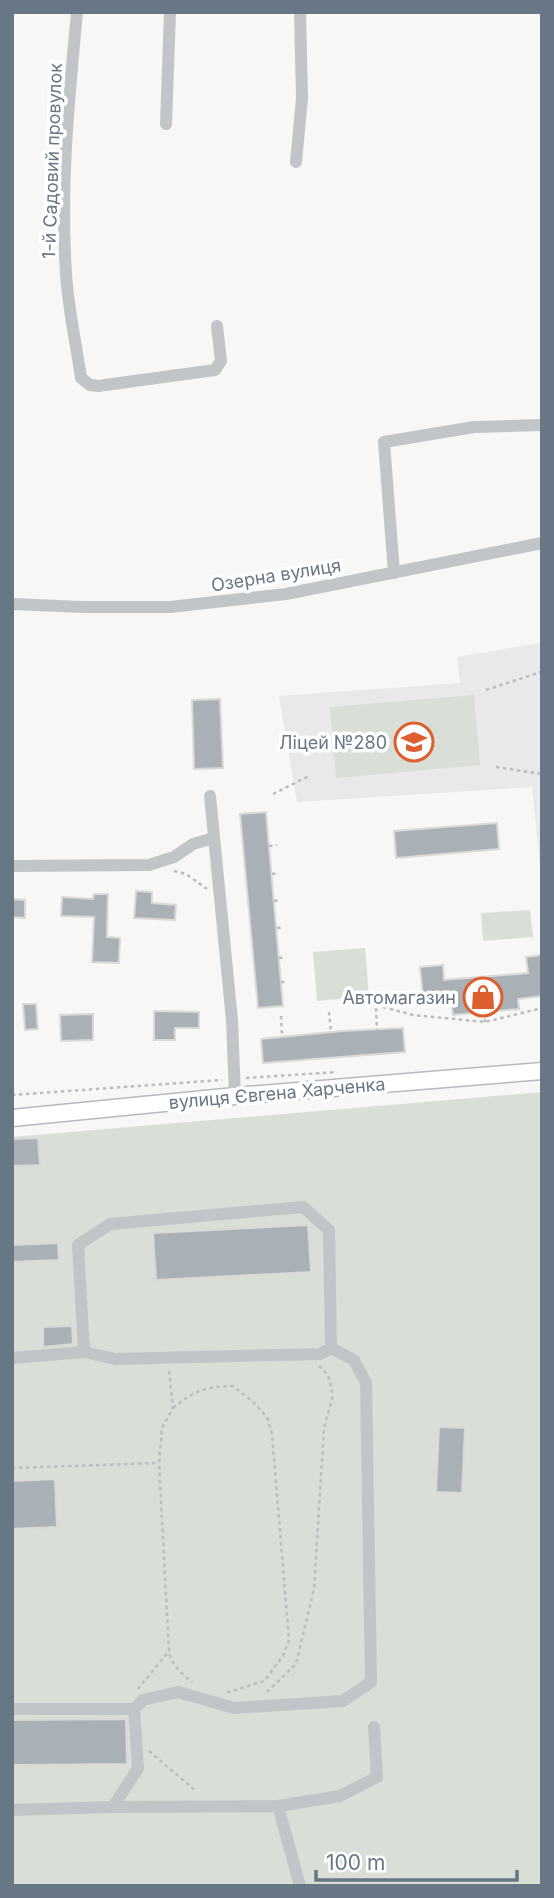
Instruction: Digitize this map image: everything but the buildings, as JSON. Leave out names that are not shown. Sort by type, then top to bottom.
[{"type":"main road","name":"вулиця Євгена Харченка","points":[[12,1118],[235,1096],[542,1071]]},
{"type":"street","name":"1-й Садовий провулок","points":[[77,12],[69,104],[64,226],[66,276],[80,378],[90,385],[98,386],[215,369],[221,361],[217,326]]},
{"type":"street","points":[[166,124],[170,12]]},
{"type":"street","points":[[296,162],[302,98],[300,12]]},
{"type":"street","points":[[394,573],[384,442],[474,427],[542,425]]},
{"type":"street","name":"Озерна вулиця","points":[[12,604],[170,607],[286,594],[542,543]]},
{"type":"street","points":[[210,796],[232,1020],[235,1096]]},
{"type":"street","points":[[12,866],[149,865],[174,857],[193,844],[214,838]]},
{"type":"street","points":[[84,1352],[78,1245],[110,1224],[303,1208],[329,1230],[331,1348]]},
{"type":"street","points":[[12,1357],[84,1352],[115,1359],[320,1354],[331,1348]]},
{"type":"street","points":[[12,1709],[134,1709],[143,1700],[178,1692],[234,1708],[343,1701],[371,1682],[366,1383],[354,1360],[331,1348]]},
{"type":"street","points":[[113,1807],[138,1768],[134,1709]]},
{"type":"street","points":[[12,1810],[278,1806],[340,1796],[377,1777],[374,1727]]},
{"type":"street","points":[[278,1806],[300,1886]]},
{"type":"path","points":[[486,690],[541,672]]},
{"type":"path","points":[[496,767],[542,774]]},
{"type":"path","points":[[272,794],[309,776]]},
{"type":"path","points":[[269,846],[276,845]]},
{"type":"path","points":[[174,871],[186,874],[221,899]]},
{"type":"path","points":[[272,874],[279,873]]},
{"type":"path","points":[[274,901],[281,900]]},
{"type":"path","points":[[276,928],[283,928]]},
{"type":"path","points":[[279,958],[286,957]]},
{"type":"path","points":[[281,982],[288,982]]},
{"type":"path","points":[[383,1007],[413,1015],[485,1022],[542,1008]]},
{"type":"path","points":[[376,1008],[377,1030]]},
{"type":"path","points":[[329,1012],[331,1033]]},
{"type":"path","points":[[484,1012],[485,1022]]},
{"type":"path","points":[[281,1016],[282,1037]]},
{"type":"path","points":[[12,1095],[340,1072]]},
{"type":"path","points":[[262,1696],[296,1664],[314,1589],[324,1428],[333,1396],[328,1375],[309,1354]]},
{"type":"path","points":[[168,1358],[173,1408]]},
{"type":"path","points":[[195,1684],[181,1674],[169,1656],[159,1463],[162,1428],[173,1408],[191,1394],[212,1387],[233,1386],[267,1417],[272,1434],[289,1640],[283,1656],[264,1681],[229,1692],[218,1689]]},
{"type":"path","points":[[12,1468],[159,1463]]},
{"type":"path","points":[[137,1690],[169,1651]]},
{"type":"path","points":[[136,1740],[214,1807]]},
{"type":"shaded area","name":"Ліцей №280","points":[[542,643],[542,886],[532,787],[297,802],[279,696],[460,683],[457,657]]},
{"type":"shaded area","points":[[474,695],[480,765],[336,778],[330,707]]},
{"type":"shaded area","points":[[530,910],[533,937],[483,941],[481,913]]},
{"type":"shaded area","points":[[365,948],[369,996],[317,1001],[313,952]]},
{"type":"shaded area","points":[[542,1092],[542,1886],[12,1886],[12,1137]]},
{"type":"place","name":"Ліцей №280","points":[[414,742]]},
{"type":"place","name":"Автомагазин","points":[[483,997]]}]
